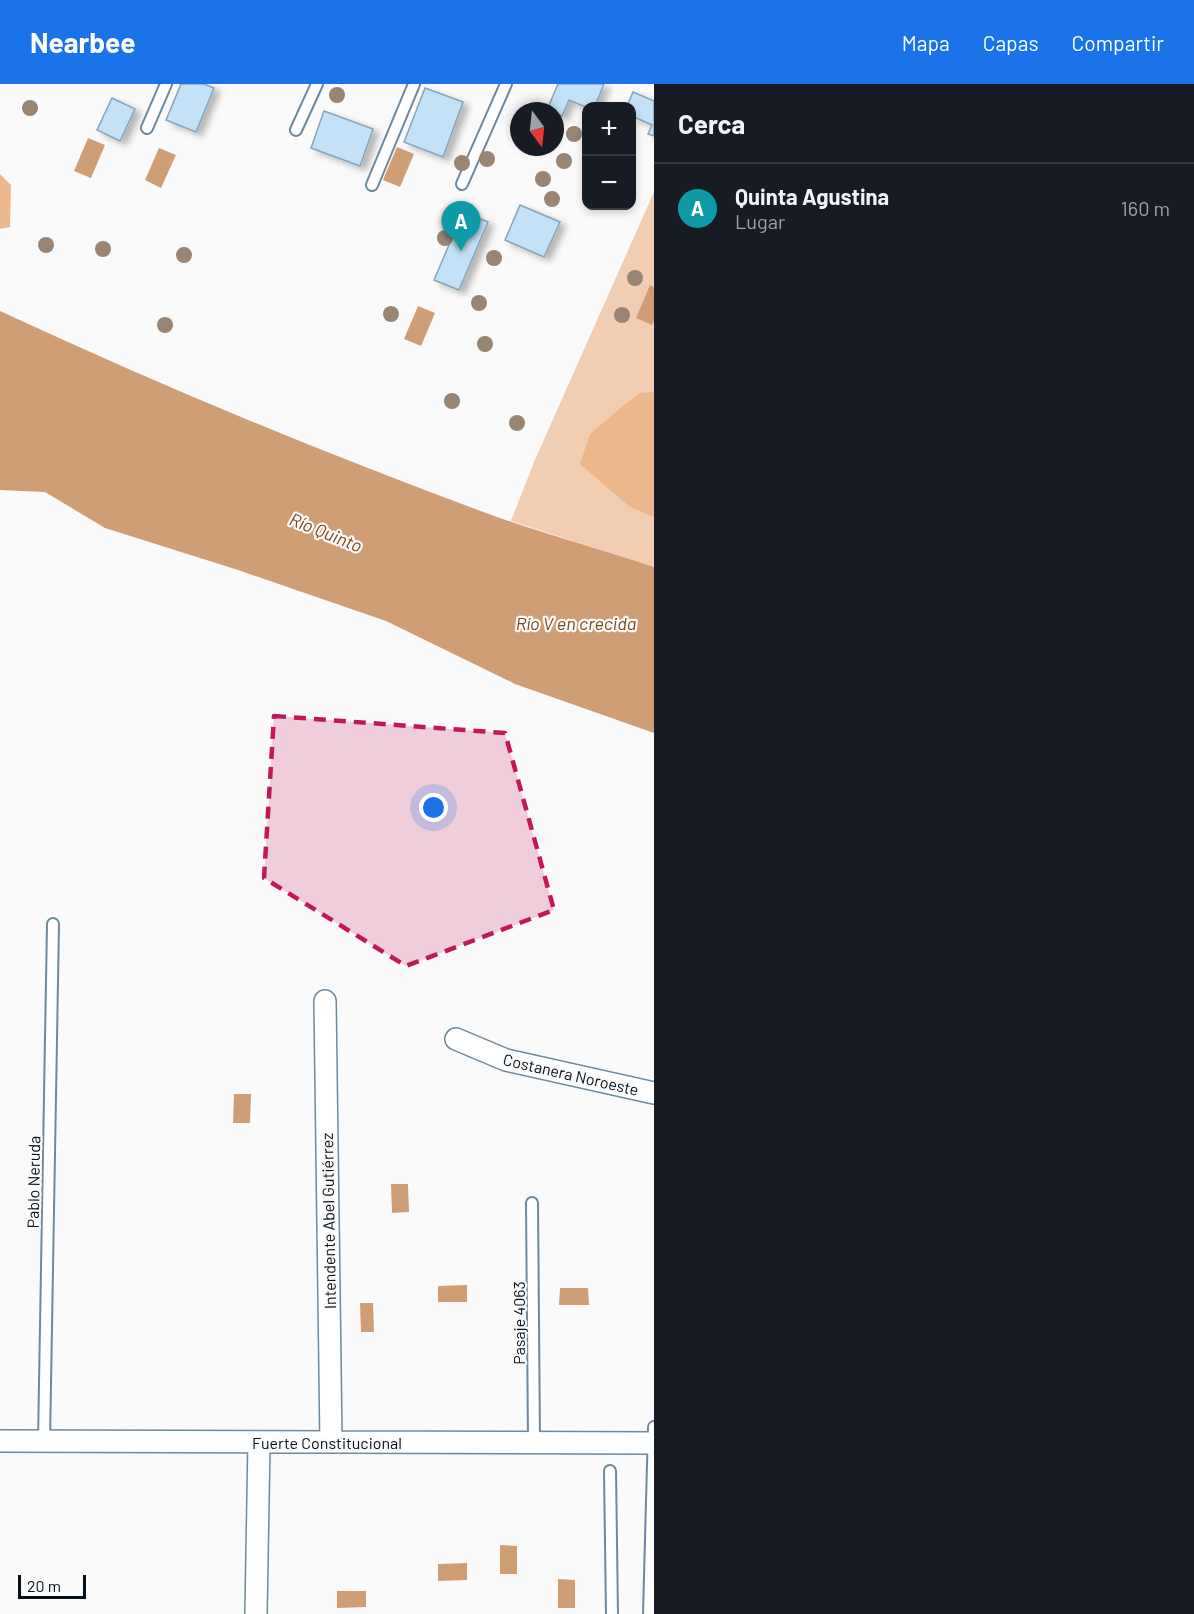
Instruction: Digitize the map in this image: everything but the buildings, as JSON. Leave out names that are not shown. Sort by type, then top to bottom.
[{"type":"street","name":"Intendente Abel Gutiérrez","points":[[325,1001],[331,1442]]},
{"type":"street","name":"Costanera Noroeste","points":[[456,1039],[506,1060],[654,1093]]},
{"type":"street","name":"Fuerte Constitucional","points":[[0,1441],[654,1443]]},
{"type":"street","points":[[256,1614],[259,1442]]},
{"type":"lane","points":[[147,128],[166,84]]},
{"type":"lane","points":[[296,130],[317,84]]},
{"type":"lane","points":[[372,184],[414,84]]},
{"type":"lane","points":[[462,184],[506,84]]},
{"type":"lane","name":"Pablo Neruda","points":[[44,1441],[53,924]]},
{"type":"lane","name":"Pasaje 4063","points":[[532,1203],[534,1442]]},
{"type":"lane","points":[[649,1614],[654,1427]]},
{"type":"lane","points":[[610,1471],[612,1614]]},
{"type":"highlighted area","points":[[274,716],[505,733],[554,910],[406,966],[264,878]]},
{"type":"shaded area","points":[[0,174],[11,185],[10,227],[0,229]]},
{"type":"shaded area","points":[[654,192],[654,567],[511,521],[534,462]]},
{"type":"shaded area","points":[[654,392],[654,517],[630,507],[580,464],[590,434],[640,393]]},
{"type":"water","points":[[88,138],[105,145],[91,178],[74,171]]},
{"type":"water","points":[[397,147],[414,154],[400,187],[383,180]]},
{"type":"water","points":[[159,148],[176,155],[161,188],[145,180]]},
{"type":"water","points":[[650,285],[654,287],[652,325],[636,318]]},
{"type":"water","points":[[418,306],[435,313],[421,346],[404,339]]},
{"type":"water","name":"Río V en crecida","points":[[0,311],[241,417],[424,490],[507,520],[654,567],[654,733],[515,684],[386,621],[238,570],[105,528],[45,492],[0,490]]},
{"type":"water","points":[[234,1094],[251,1094],[250,1123],[233,1123]]},
{"type":"water","points":[[391,1184],[408,1184],[409,1212],[392,1213]]},
{"type":"water","points":[[467,1285],[467,1302],[438,1302],[438,1286]]},
{"type":"water","points":[[560,1288],[588,1288],[589,1305],[559,1305]]},
{"type":"water","points":[[360,1303],[373,1303],[374,1332],[361,1332]]},
{"type":"water","points":[[500,1545],[517,1546],[517,1574],[500,1574]]},
{"type":"water","points":[[467,1563],[467,1580],[438,1581],[438,1564]]},
{"type":"water","points":[[558,1579],[575,1580],[575,1608],[558,1608]]},
{"type":"water","points":[[337,1591],[366,1591],[366,1607],[337,1608]]},
{"type":"place","name":"Quinta Agustina","points":[[461,251]]},
{"type":"water label","name":"Río Quinto","points":[[326,532]]}]
